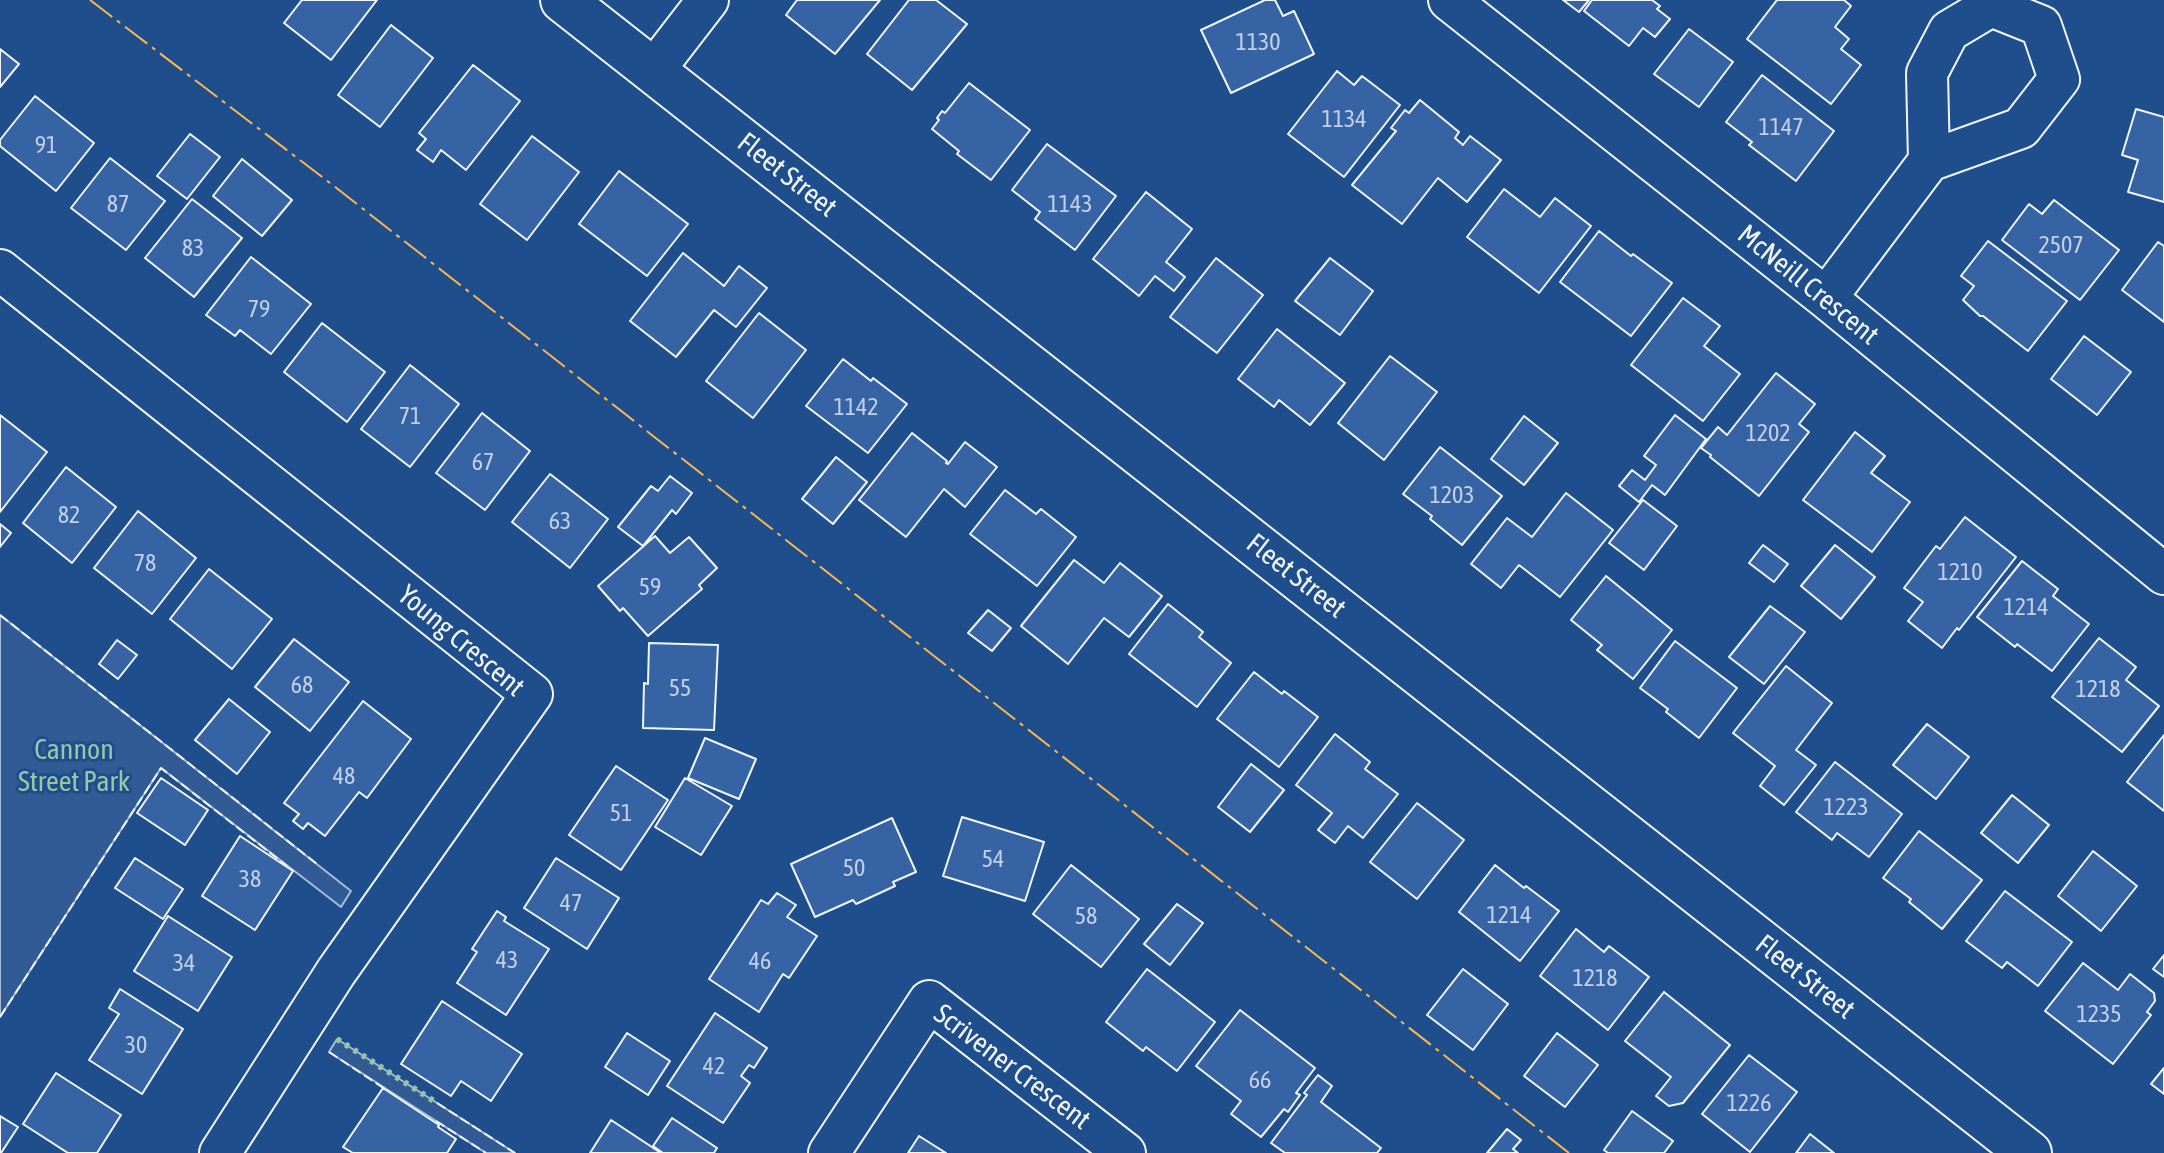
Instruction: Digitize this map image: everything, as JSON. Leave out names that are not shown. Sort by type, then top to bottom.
[{"type":"street","name":"Fleet Street","points":[[563,0],[2029,1153]]},
{"type":"street","points":[[654,70],[708,0]]},
{"type":"street","name":"McNeill Crescent","points":[[1449,0],[1826,298],[2164,574]]},
{"type":"street","points":[[1826,298],[1929,161]]},
{"type":"street","name":"Young Crescent","points":[[0,270],[532,694],[336,972],[220,1153]]},
{"type":"street","name":"Scrivener Crescent","points":[[829,1153],[929,1001],[1125,1153]]},
{"type":"shaded area","name":"Cannon Street Park","points":[[0,615],[351,891],[341,907],[161,768],[0,1017]]},
{"type":"shaded area","points":[[337,1039],[515,1153],[486,1153],[329,1052]]},
{"type":"building","points":[[302,0],[377,0],[331,60],[284,23]]},
{"type":"building","points":[[797,0],[880,0],[835,54],[786,15]]},
{"type":"building","points":[[909,0],[936,0],[967,24],[912,90],[867,54]]},
{"type":"building","points":[[1265,0],[1275,0],[1283,16],[1294,11],[1314,54],[1231,93],[1201,30]]},
{"type":"building","points":[[1563,0],[1589,0],[1579,12]]},
{"type":"building","points":[[1592,0],[1652,0],[1660,6],[1657,9],[1670,19],[1655,37],[1643,28],[1629,46],[1584,11]]},
{"type":"building","points":[[1777,0],[1844,0],[1851,6],[1835,27],[1849,39],[1841,49],[1861,65],[1831,104],[1747,39]]},
{"type":"building","points":[[391,25],[433,58],[380,127],[338,95]]},
{"type":"building","points":[[1689,29],[1733,62],[1699,107],[1654,74]]},
{"type":"building","points":[[0,49],[19,64],[0,87]]},
{"type":"building","points":[[473,65],[520,101],[466,170],[441,150],[433,162],[417,150],[426,139],[419,133]]},
{"type":"building","points":[[1337,71],[1354,85],[1362,76],[1400,105],[1344,177],[1288,134]]},
{"type":"building","points":[[1762,75],[1834,131],[1796,181],[1749,145],[1752,142],[1726,122]]},
{"type":"building","points":[[969,83],[1030,130],[991,180],[957,154],[959,151],[932,129],[942,111],[945,113]]},
{"type":"building","points":[[35,96],[94,143],[56,191],[0,146],[0,140]]},
{"type":"building","points":[[1420,100],[1459,132],[1455,138],[1463,145],[1470,136],[1501,160],[1467,202],[1438,178],[1402,224],[1352,185],[1396,131],[1391,128],[1405,110],[1409,113]]},
{"type":"building","points":[[2136,109],[2164,117],[2164,202],[2128,192],[2138,160],[2122,155]]},
{"type":"building","points":[[190,134],[220,157],[187,199],[157,176]]},
{"type":"building","points":[[532,136],[579,172],[527,240],[480,204]]},
{"type":"building","points":[[1047,144],[1116,196],[1075,250],[1035,219],[1040,212],[1012,190]]},
{"type":"building","points":[[110,158],[165,201],[126,250],[71,208]]},
{"type":"building","points":[[242,159],[292,200],[262,236],[213,196]]},
{"type":"building","points":[[619,171],[688,224],[647,276],[579,224]]},
{"type":"building","points":[[1504,189],[1540,217],[1555,198],[1591,226],[1539,293],[1467,237]]},
{"type":"building","points":[[1146,192],[1192,229],[1166,262],[1185,277],[1174,291],[1155,276],[1139,296],[1093,259]]},
{"type":"building","points":[[192,199],[242,238],[194,297],[145,258]]},
{"type":"building","points":[[2054,200],[2119,250],[2080,300],[2002,240],[2029,204],[2042,214]]},
{"type":"building","points":[[1599,231],[1672,283],[1631,336],[1560,282]]},
{"type":"building","points":[[1988,241],[2067,301],[2028,351],[1963,300],[1974,286],[1961,276]]},
{"type":"building","points":[[2158,242],[2164,246],[2164,322],[2122,290]]},
{"type":"building","points":[[683,253],[724,286],[739,266],[767,288],[736,327],[714,310],[676,357],[630,321]]},
{"type":"building","points":[[251,257],[311,304],[271,354],[240,330],[235,336],[206,315]]},
{"type":"building","points":[[1216,258],[1263,295],[1217,353],[1170,317]]},
{"type":"building","points":[[1330,258],[1373,291],[1340,335],[1295,301]]},
{"type":"building","points":[[1683,298],[1720,326],[1704,346],[1740,374],[1703,421],[1631,365]]},
{"type":"building","points":[[759,313],[806,350],[753,418],[706,381]]},
{"type":"building","points":[[322,323],[385,372],[347,422],[284,372]]},
{"type":"building","points":[[1277,329],[1345,383],[1310,425],[1279,400],[1274,407],[1238,379]]},
{"type":"building","points":[[2084,336],[2131,372],[2097,415],[2051,379]]},
{"type":"building","points":[[1390,356],[1437,392],[1384,460],[1338,423]]},
{"type":"building","points":[[843,359],[907,404],[868,453],[806,406]]},
{"type":"building","points":[[410,365],[459,404],[410,467],[361,429]]},
{"type":"building","points":[[1776,373],[1815,404],[1799,424],[1809,432],[1759,496],[1701,448],[1718,427],[1727,435]]},
{"type":"building","points":[[482,413],[530,451],[485,510],[436,473]]},
{"type":"building","points":[[0,415],[47,452],[0,512]]},
{"type":"building","points":[[1675,415],[1706,439],[1665,495],[1652,485],[1639,502],[1619,486],[1632,470],[1645,480],[1656,465],[1644,456]]},
{"type":"building","points":[[1524,416],[1558,443],[1524,485],[1491,459]]},
{"type":"building","points":[[1855,432],[1885,456],[1871,473],[1910,502],[1872,552],[1803,500]]},
{"type":"building","points":[[912,433],[948,464],[965,442],[997,467],[965,507],[944,489],[906,537],[859,500]]},
{"type":"building","points":[[1440,447],[1502,496],[1462,545],[1403,494]]},
{"type":"building","points":[[836,457],[867,482],[833,524],[802,499]]},
{"type":"building","points":[[66,467],[116,507],[72,563],[23,523]]},
{"type":"building","points":[[550,474],[608,519],[570,568],[512,522]]},
{"type":"building","points":[[670,476],[692,493],[676,514],[672,510],[643,546],[618,527],[651,486],[658,491]]},
{"type":"building","points":[[1005,490],[1036,514],[1041,509],[1076,537],[1037,586],[970,534]]},
{"type":"building","points":[[1566,493],[1613,530],[1560,597],[1519,565],[1501,588],[1471,564],[1507,518],[1532,537]]},
{"type":"building","points":[[1643,500],[1677,526],[1644,570],[1609,543]]},
{"type":"building","points":[[138,511],[196,558],[152,614],[94,568]]},
{"type":"building","points":[[1965,517],[2016,557],[1942,648],[1908,621],[1923,602],[1904,588],[1936,546],[1940,549]]},
{"type":"building","points":[[0,524],[11,533],[0,547]]},
{"type":"building","points":[[655,536],[670,553],[689,537],[717,568],[699,585],[702,589],[648,636],[598,586]]},
{"type":"building","points":[[1763,545],[1788,564],[1774,582],[1749,563]]},
{"type":"building","points":[[1835,545],[1875,577],[1841,619],[1801,586]]},
{"type":"building","points":[[1074,560],[1104,583],[1120,563],[1162,596],[1129,637],[1104,618],[1068,664],[1021,626]]},
{"type":"building","points":[[2022,561],[2058,589],[2053,596],[2089,624],[2052,671],[1977,617]]},
{"type":"building","points":[[209,569],[272,619],[232,669],[170,619]]},
{"type":"building","points":[[1606,576],[1672,630],[1633,679],[1597,650],[1602,645],[1571,620]]},
{"type":"building","points":[[1168,604],[1203,632],[1199,637],[1231,663],[1197,707],[1129,654]]},
{"type":"building","points":[[1770,606],[1805,632],[1764,684],[1729,657]]},
{"type":"building","points":[[988,610],[1011,628],[992,651],[968,633]]},
{"type":"building","points":[[2099,638],[2136,667],[2126,680],[2159,706],[2122,752],[2052,697]]},
{"type":"building","points":[[294,639],[349,682],[310,731],[255,687]]},
{"type":"building","points":[[117,640],[137,655],[118,679],[99,664]]},
{"type":"building","points":[[1675,641],[1737,688],[1699,738],[1640,688]]},
{"type":"building","points":[[649,643],[718,645],[714,730],[643,728]]},
{"type":"building","points":[[1786,666],[1832,703],[1796,750],[1816,765],[1784,805],[1760,786],[1775,766],[1733,733]]},
{"type":"building","points":[[1254,672],[1318,717],[1279,767],[1217,719]]},
{"type":"building","points":[[229,699],[270,732],[237,774],[195,740]]},
{"type":"building","points":[[363,701],[411,739],[367,798],[359,792],[325,836],[308,823],[303,829],[293,821],[299,814],[284,803]]},
{"type":"building","points":[[1927,724],[1969,757],[1936,799],[1893,765]]},
{"type":"building","points":[[1335,734],[1370,762],[1365,769],[1398,794],[1363,838],[1348,826],[1335,843],[1318,830],[1332,813],[1296,785]]},
{"type":"building","points":[[2164,735],[2164,811],[2127,782]]},
{"type":"building","points":[[705,738],[756,759],[739,799],[688,778]]},
{"type":"building","points":[[1835,762],[1902,814],[1869,857],[1837,833],[1832,840],[1796,812]]},
{"type":"building","points":[[1251,764],[1284,790],[1250,832],[1218,807]]},
{"type":"building","points":[[616,766],[668,800],[621,870],[569,835]]},
{"type":"building","points":[[161,778],[208,810],[185,845],[137,813]]},
{"type":"building","points":[[685,778],[732,806],[701,855],[655,827]]},
{"type":"building","points":[[2012,795],[2049,825],[2018,863],[1981,833]]},
{"type":"building","points":[[1417,803],[1464,840],[1417,899],[1370,862]]},
{"type":"building","points":[[962,817],[1044,842],[1025,901],[943,876]]},
{"type":"building","points":[[892,818],[916,872],[893,882],[895,886],[856,904],[853,900],[815,917],[791,864]]},
{"type":"building","points":[[1919,831],[1982,880],[1942,929],[1909,902],[1911,899],[1883,878]]},
{"type":"building","points":[[240,836],[293,871],[255,930],[202,896]]},
{"type":"building","points":[[2093,851],[2137,886],[2101,931],[2058,896]]},
{"type":"building","points":[[135,858],[183,889],[163,919],[115,888]]},
{"type":"building","points":[[556,858],[619,898],[587,949],[524,908]]},
{"type":"building","points":[[1071,865],[1139,919],[1101,967],[1033,914]]},
{"type":"building","points":[[1495,865],[1559,911],[1520,961],[1459,912]]},
{"type":"building","points":[[2005,891],[2072,942],[2038,986],[2007,962],[2002,968],[1966,941]]},
{"type":"building","points":[[777,893],[796,905],[787,917],[817,936],[789,978],[783,974],[759,1012],[709,979],[761,900],[768,904]]},
{"type":"building","points":[[1177,904],[1203,923],[1170,965],[1144,944]]},
{"type":"building","points":[[497,911],[506,917],[504,921],[549,949],[506,1015],[457,983],[477,952],[472,949]]},
{"type":"building","points":[[168,916],[232,957],[198,1011],[134,971]]},
{"type":"building","points":[[1576,929],[1604,952],[1609,946],[1649,977],[1608,1030],[1540,976]]},
{"type":"building","points":[[2164,955],[2164,977],[2153,969]]},
{"type":"building","points":[[2083,963],[2118,990],[2130,974],[2154,993],[2155,1001],[2147,1012],[2151,1015],[2113,1064],[2045,1011]]},
{"type":"building","points":[[1147,969],[1215,1022],[1177,1071],[1146,1047],[1143,1051],[1106,1022]]},
{"type":"building","points":[[1463,969],[1508,1004],[1473,1050],[1427,1015]]},
{"type":"building","points":[[120,989],[183,1029],[142,1094],[89,1060],[119,1014],[109,1008]]},
{"type":"building","points":[[1664,992],[1730,1045],[1683,1103],[1669,1106],[1656,1096],[1671,1077],[1625,1041]]},
{"type":"building","points":[[442,1001],[522,1054],[491,1101],[461,1081],[451,1096],[401,1064]]},
{"type":"building","points":[[1240,1010],[1315,1068],[1296,1093],[1300,1095],[1288,1112],[1284,1109],[1261,1137],[1231,1114],[1241,1101],[1196,1066]]},
{"type":"building","points":[[715,1013],[767,1048],[754,1068],[749,1065],[741,1076],[750,1083],[723,1123],[667,1086]]},
{"type":"building","points":[[627,1033],[670,1061],[648,1095],[605,1067]]},
{"type":"building","points":[[1557,1033],[1598,1065],[1565,1107],[1524,1076]]},
{"type":"building","points":[[1749,1055],[1797,1092],[1750,1152],[1702,1114]]},
{"type":"building","points":[[2164,1068],[2164,1094],[2151,1084]]},
{"type":"building","points":[[56,1073],[121,1115],[97,1153],[68,1153],[23,1124]]},
{"type":"building","points":[[1318,1075],[1332,1086],[1321,1102],[1381,1148],[1377,1153],[1285,1153],[1271,1143]]},
{"type":"building","points":[[383,1088],[456,1139],[447,1153],[353,1153],[343,1147]]},
{"type":"building","points":[[1632,1111],[1673,1141],[1664,1153],[1608,1153],[1604,1150]]},
{"type":"building","points":[[0,1116],[18,1127],[1,1153],[0,1153]]},
{"type":"building","points":[[672,1118],[717,1148],[714,1153],[663,1153],[653,1146]]},
{"type":"building","points":[[611,1120],[661,1153],[590,1153]]},
{"type":"building","points":[[1507,1129],[1521,1140],[1513,1149],[1518,1153],[1487,1153]]},
{"type":"building","points":[[1810,1134],[1834,1153],[1796,1153]]},
{"type":"building","points":[[919,1136],[946,1153],[908,1153]]},
{"type":"hedge","points":[[337,1039],[437,1103]]},
{"type":"fence","points":[[0,615],[317,864]]},
{"type":"fence","points":[[0,1017],[161,768],[287,866]]},
{"type":"fence","points":[[329,1052],[388,1091]]},
{"type":"fence","points":[[437,1103],[515,1153]]},
{"type":"fence","points":[[436,1121],[486,1153]]},
{"type":"power","points":[[90,0],[330,183],[1569,1153]]}]
